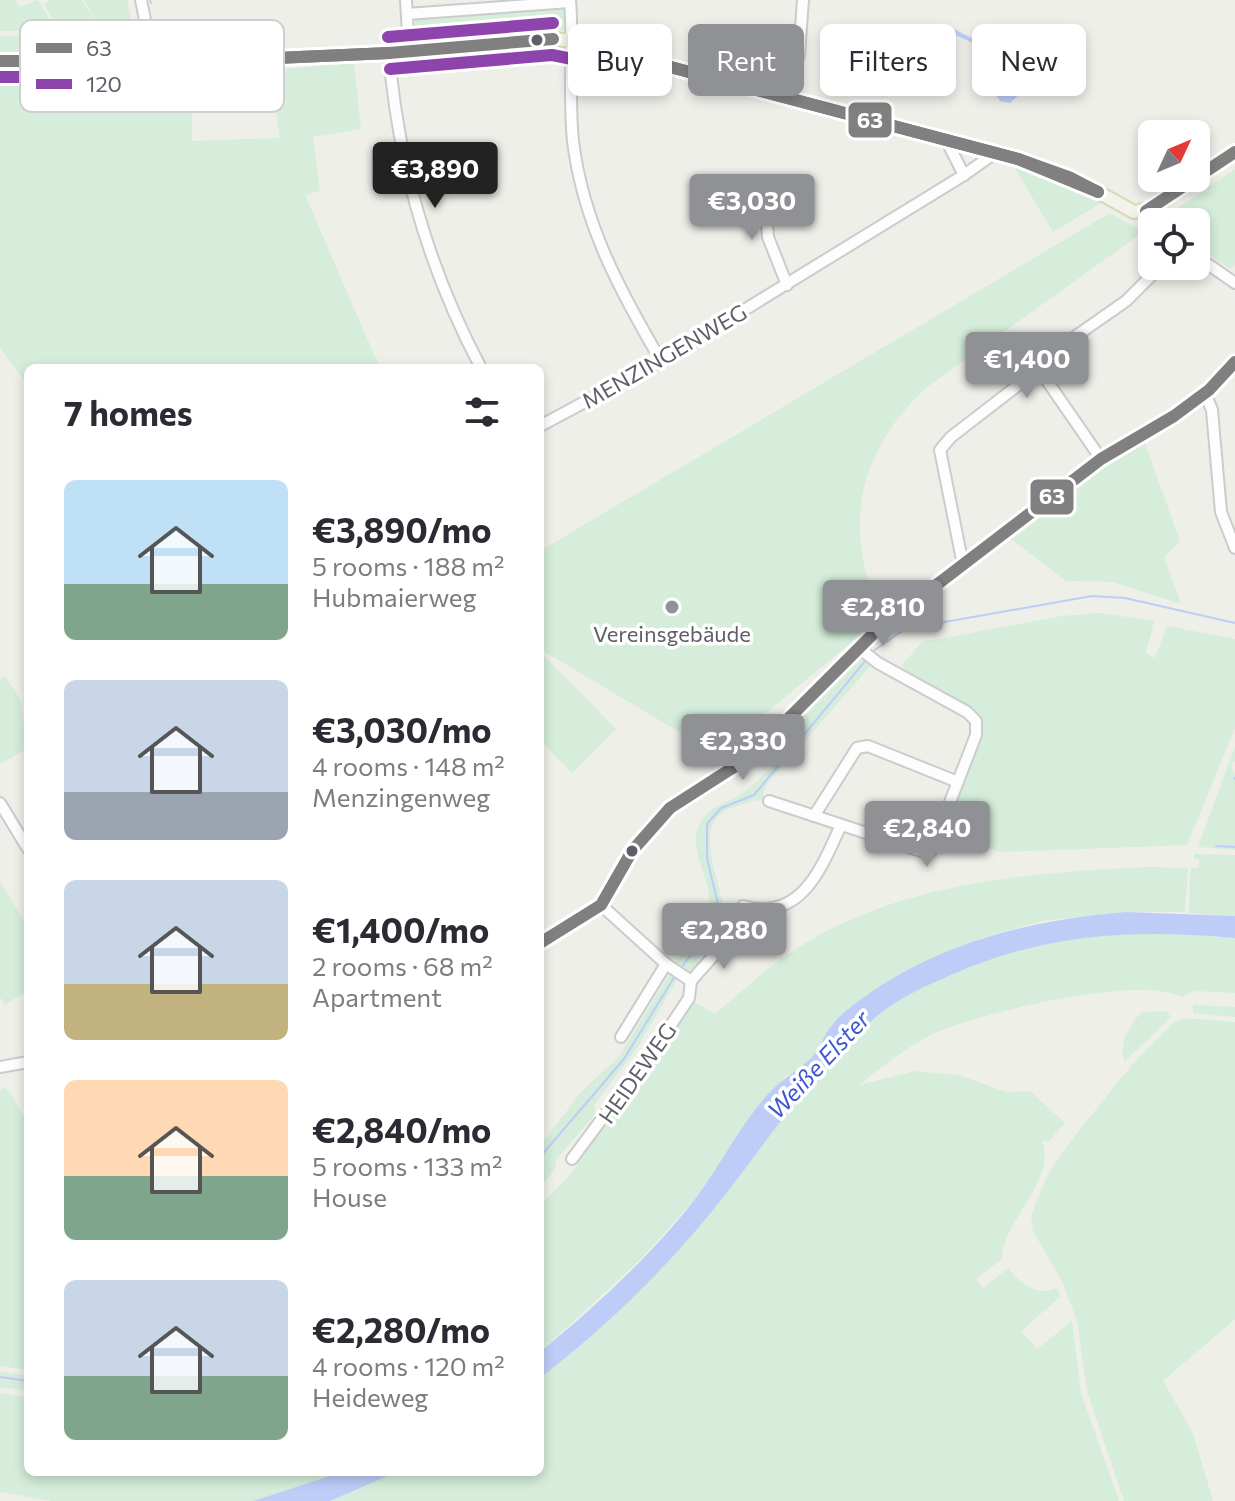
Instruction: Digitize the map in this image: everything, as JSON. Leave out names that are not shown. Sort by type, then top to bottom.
[{"type":"main road","points":[[284,58],[389,53],[553,39],[568,40]]},
{"type":"main road","points":[[672,67],[995,153],[1075,180],[1138,213]]},
{"type":"main road","points":[[1162,208],[1235,152]]},
{"type":"street","points":[[134,0],[139,20]]},
{"type":"street","points":[[141,0],[146,20]]},
{"type":"street","points":[[406,0],[409,50]]},
{"type":"street","points":[[785,97],[799,55],[803,0]]},
{"type":"street","points":[[407,14],[570,1],[572,24]]},
{"type":"street","points":[[389,53],[411,192],[444,289],[479,364]]},
{"type":"street","points":[[571,96],[579,178],[609,268],[661,361]]},
{"type":"street","points":[[946,140],[964,175]]},
{"type":"street","name":"MENZINGENWEG","points":[[544,424],[661,361],[995,153]]},
{"type":"street","points":[[764,187],[768,237],[787,285]]},
{"type":"street","points":[[1210,266],[1235,283]]},
{"type":"street","points":[[967,564],[961,555],[940,450],[951,437],[1039,369],[1043,359],[1126,301],[1147,280]]},
{"type":"street","points":[[544,941],[601,905],[632,851],[670,808],[751,756],[866,654],[894,616],[967,564],[1101,459],[1174,416],[1205,393],[1235,362]]},
{"type":"street","points":[[1039,369],[1101,459]]},
{"type":"street","points":[[1205,393],[1212,410],[1221,512],[1235,548]]},
{"type":"street","points":[[769,801],[924,852],[931,851],[976,735],[976,721],[967,712],[866,654]]},
{"type":"street","points":[[814,816],[857,748],[868,746],[958,782]]},
{"type":"street","points":[[0,803],[24,842]]},
{"type":"street","name":"HEIDEWEG","points":[[621,1037],[678,973],[722,946],[743,906],[774,911],[800,895],[826,858],[841,825]]},
{"type":"street","points":[[601,905],[678,973]]},
{"type":"street","name":"HEIDEWEG","points":[[572,1159],[689,998],[678,973]]},
{"type":"street","points":[[0,1067],[24,1063]]},
{"type":"green space","points":[[0,0],[15,0],[19,7],[38,0],[50,20],[20,20],[20,31],[0,31]]},
{"type":"green space","points":[[50,0],[82,0],[94,20],[53,20],[44,4]]},
{"type":"green space","points":[[84,0],[127,0],[131,20],[96,20]]},
{"type":"green space","points":[[567,6],[568,30],[415,38],[415,18]]},
{"type":"green space","points":[[20,35],[20,57],[0,57],[0,36]]},
{"type":"green space","points":[[354,63],[361,129],[313,137],[320,191],[305,195],[378,364],[24,364],[24,380],[0,348],[0,64],[20,65],[20,112],[192,112],[192,141],[280,138],[276,112],[284,112],[284,69]]},
{"type":"green space","points":[[1010,160],[1039,169],[1104,201],[1053,232]]},
{"type":"green space","points":[[1235,169],[1235,264],[1230,269],[1210,255],[1210,208],[1178,208],[1201,192],[1210,192],[1210,186]]},
{"type":"green space","points":[[1110,213],[1138,229],[1138,236],[926,388],[902,413],[884,439],[871,466],[863,494],[860,523],[862,554],[882,617],[744,731],[726,713],[691,739],[544,651],[544,549]]},
{"type":"green space","points":[[1144,440],[1180,542],[1164,557],[1181,604],[1113,582],[1066,581],[1010,538],[1104,463]]},
{"type":"green space","points":[[1101,613],[1154,621],[1146,653],[1155,658],[1167,626],[1235,639],[1235,728],[1187,845],[1000,852],[984,846],[942,854],[935,849],[980,727],[909,676],[902,665],[922,642],[1062,616]]},
{"type":"green space","points":[[544,656],[616,729],[572,773],[544,744]]},
{"type":"green space","points":[[856,656],[865,656],[873,663],[767,784],[763,793],[765,801],[734,807],[720,815],[712,826],[711,855],[724,915],[697,960],[702,965],[691,973],[684,973],[674,963],[702,927],[710,902],[696,846],[700,823],[708,812],[753,785],[786,751],[806,723],[801,717]]},
{"type":"green space","points":[[5,676],[20,699],[24,751],[0,764],[0,679]]},
{"type":"green space","points":[[1235,747],[1235,761],[1231,765],[1235,775],[1235,850],[1198,847]]},
{"type":"green space","points":[[1194,854],[1235,855],[1235,916],[1189,913],[1190,874],[1192,868],[1199,867],[1199,859],[1194,858]]},
{"type":"green space","points":[[1150,867],[1188,868],[1185,912],[1126,912],[1042,921],[982,938],[832,1024],[816,1052],[800,1070],[785,1076],[693,1201],[641,1259],[544,1348],[544,1201],[572,1173],[618,1102],[693,1001],[715,1014],[796,949],[837,926],[879,908],[967,885],[1058,873]]},
{"type":"green space","points":[[0,881],[24,921],[24,993],[5,1005],[0,997]]},
{"type":"green space","points":[[1162,932],[1235,938],[1235,993],[1193,991],[1182,997],[1161,991],[1132,990],[1022,1007],[935,1033],[905,1050],[859,1085],[915,1071],[959,1075],[1006,1092],[1030,1091],[1065,1123],[1049,1141],[1042,1141],[1045,1156],[1042,1171],[1010,1230],[1002,1259],[976,1279],[983,1288],[1008,1268],[1023,1284],[1036,1290],[1056,1288],[1061,1296],[1021,1331],[1037,1349],[1072,1321],[1081,1393],[1119,1501],[330,1501],[388,1476],[544,1476],[544,1375],[615,1315],[661,1269],[724,1196],[805,1089],[849,1040],[901,999],[972,963],[1010,950],[1076,938]]},
{"type":"green space","points":[[670,973],[678,978],[637,1048],[595,1104],[595,1114],[556,1160],[555,1169],[544,1183],[544,1141],[582,1091],[619,1057]]},
{"type":"green space","points":[[1193,1005],[1235,1007],[1235,1017],[1193,1013]]},
{"type":"green space","points":[[1166,1011],[1171,1017],[1125,1061],[1124,1041],[1142,1012]]},
{"type":"green space","points":[[1184,1018],[1235,1022],[1235,1319],[1163,1381],[1193,1433],[1213,1501],[1124,1501],[1087,1391],[1077,1321],[1062,1281],[1033,1231],[1031,1215],[1048,1174],[1073,1138],[1131,1066],[1172,1024]]},
{"type":"green space","points":[[6,1087],[24,1116],[24,1369],[0,1366],[0,1090]]},
{"type":"green space","points":[[0,1372],[24,1375],[24,1390],[0,1387]]},
{"type":"green space","points":[[0,1393],[24,1396],[24,1476],[330,1476],[253,1501],[52,1501],[0,1492]]},
{"type":"water","points":[[956,30],[972,38],[972,43],[958,36]]},
{"type":"water","points":[[996,96],[1018,96],[1010,103],[1000,101]]},
{"type":"water","name":"Weiße Elster","points":[[1126,912],[1235,916],[1235,938],[1161,934],[1090,937],[1056,942],[986,961],[894,1004],[834,1057],[725,1195],[661,1269],[615,1315],[544,1375],[544,1349],[602,1299],[678,1220],[758,1106],[773,1088],[813,1056],[829,1029],[852,1006],[894,978],[957,948],[989,936]]},
{"type":"water","points":[[330,1476],[388,1476],[330,1501],[253,1501]]},
{"type":"waterway","points":[[872,652],[905,629],[1092,596],[1125,598],[1235,623]]},
{"type":"waterway","points":[[680,970],[720,913],[707,858],[707,824],[721,808],[754,795],[866,660]]},
{"type":"waterway","points":[[1216,846],[1235,847]]},
{"type":"waterway","points":[[544,1152],[624,1059],[675,976]]},
{"type":"waterway","points":[[0,1377],[24,1380]]},
{"type":"transit line","name":"120","points":[[388,37],[553,23]]},
{"type":"transit line","name":"63","points":[[389,53],[553,39]]},
{"type":"transit line","name":"63","points":[[284,58],[389,53]]},
{"type":"transit line","name":"63","points":[[284,58],[389,53]]},
{"type":"transit line","name":"120","points":[[390,69],[552,55],[568,58]]},
{"type":"transit line","name":"63","points":[[0,61],[20,61]]},
{"type":"transit line","name":"63","points":[[672,67],[1018,159]]},
{"type":"transit line","name":"63","points":[[672,67],[1018,159]]},
{"type":"transit line","name":"120","points":[[0,77],[20,77]]},
{"type":"transit line","name":"63","points":[[1151,208],[1235,152]]},
{"type":"transit line","name":"63","points":[[1018,159],[1071,178],[1098,192]]},
{"type":"transit line","name":"63","points":[[1018,159],[1098,192]]},
{"type":"transit line","name":"63","points":[[544,941],[601,905],[632,851],[670,808],[751,756],[875,632],[1101,459],[1174,416],[1209,390],[1235,362]]},
{"type":"place","name":"Vereinsgebäude","points":[[672,607]]}]
